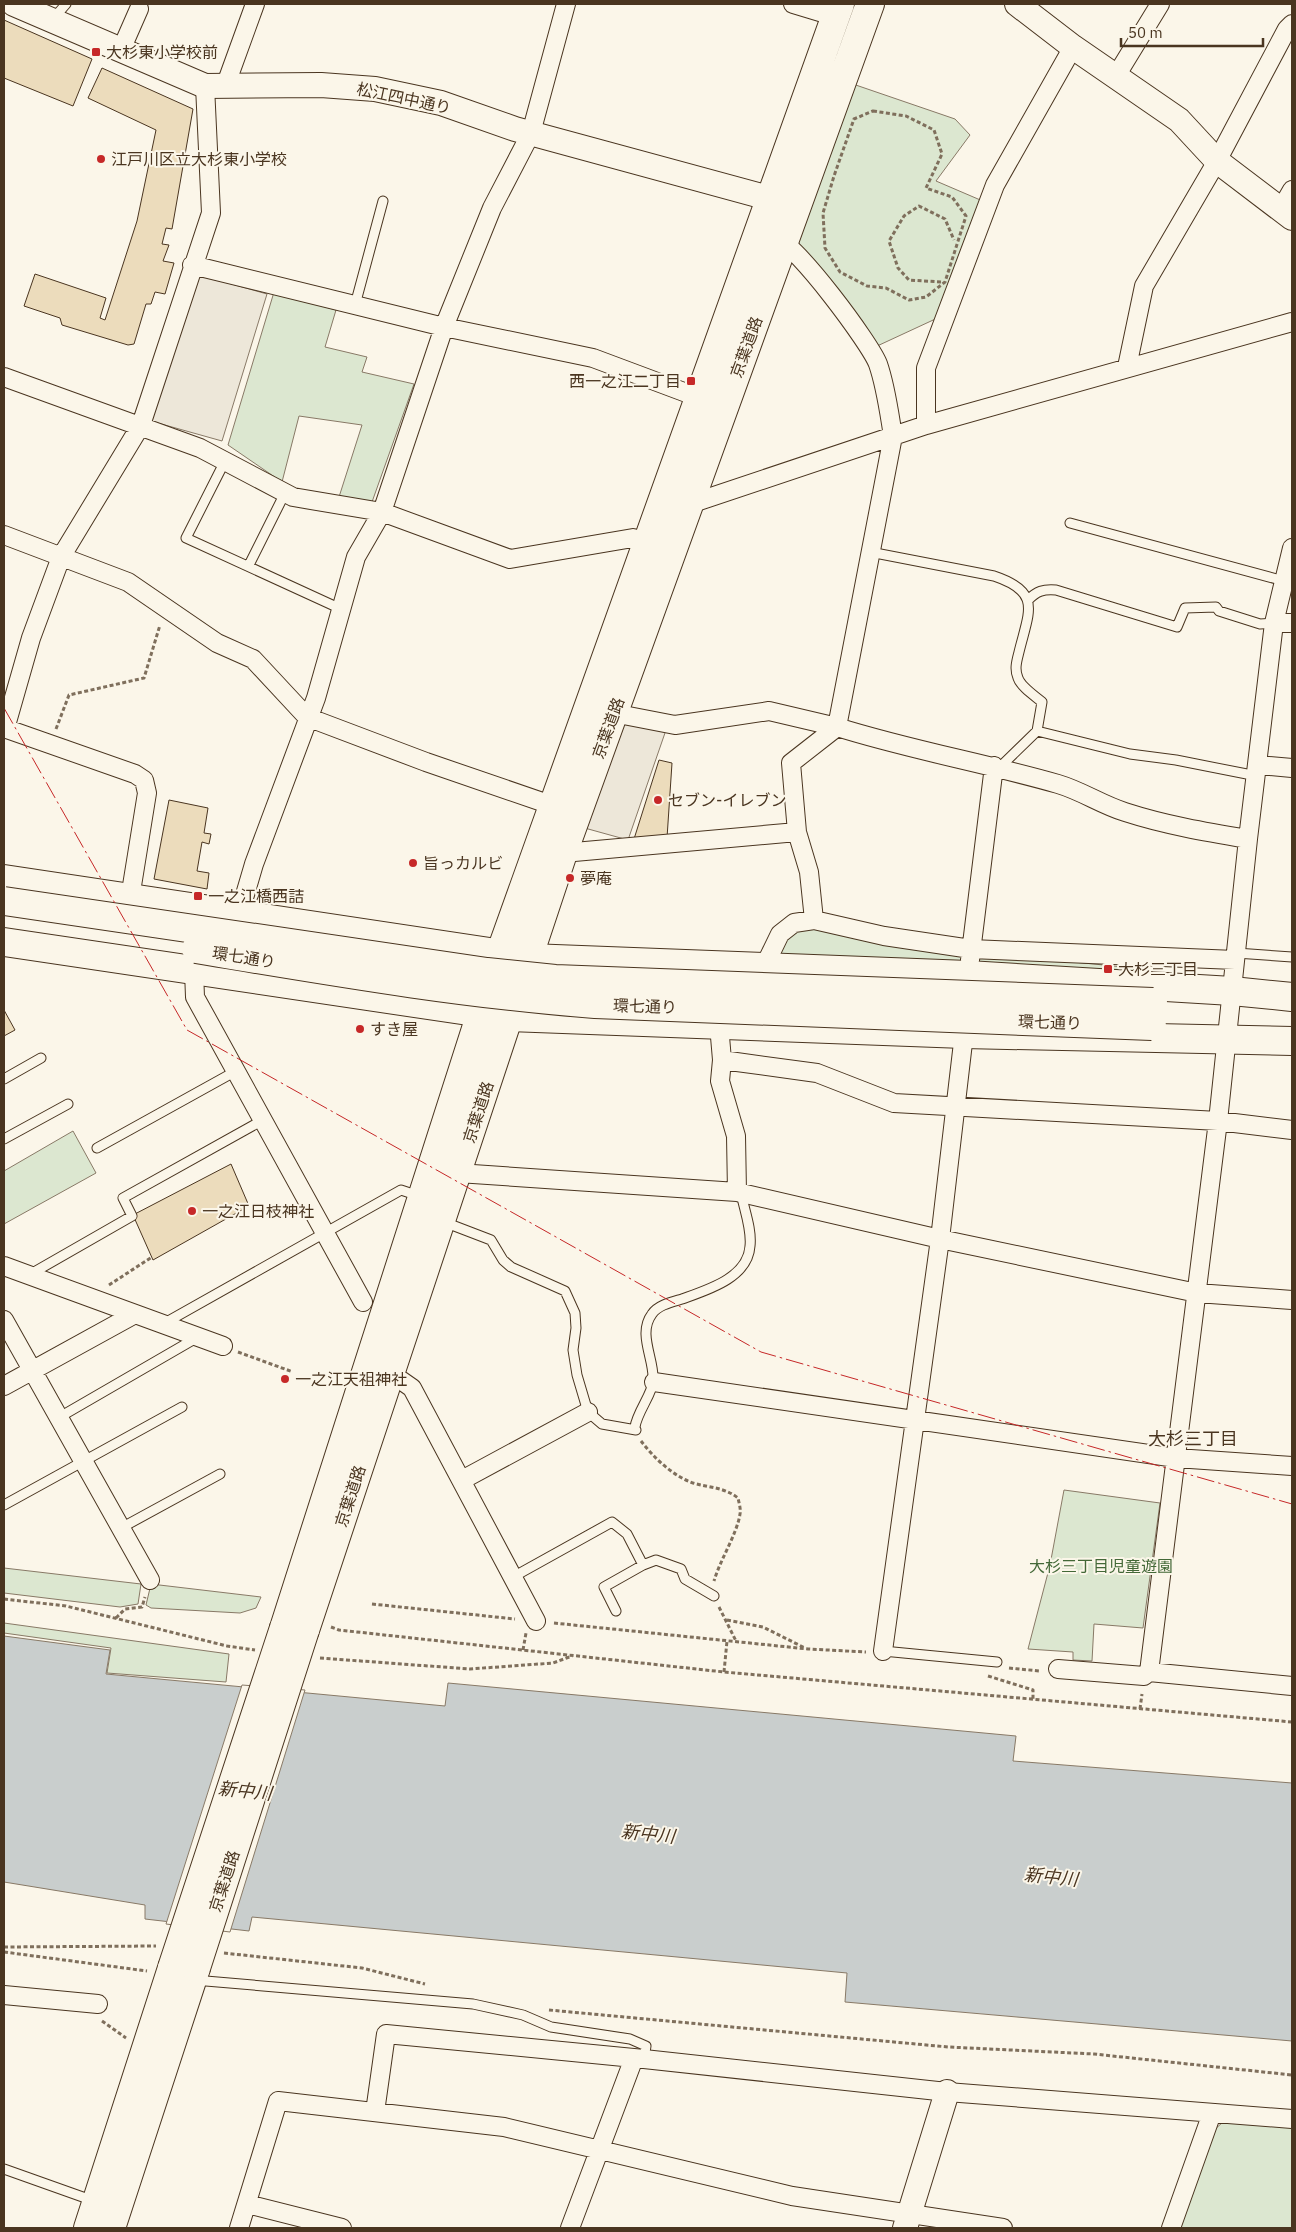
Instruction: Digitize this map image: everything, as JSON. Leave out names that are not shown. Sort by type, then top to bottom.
[{"type":"main road","name":"京葉道路","points":[[299,1625],[422,1197],[500,954],[700,398],[870,4]]},
{"type":"main road","name":"京葉道路","points":[[784,202],[838,10]]},
{"type":"main road","name":"京葉道路","points":[[88,2228],[182,1964],[299,1625],[389,1378],[563,853],[690,504],[771,237]]},
{"type":"main road","points":[[4,878],[529,958],[764,967],[970,962],[1229,1016],[1292,1041]]},
{"type":"main road","name":"環七通り","points":[[4,901],[487,972],[556,979],[1153,1014]]},
{"type":"main road","name":"環七通り","points":[[4,920],[471,992],[536,1000],[595,1004],[1229,1016],[1292,1006]]},
{"type":"main road","points":[[4,942],[481,1014],[509,1017],[719,1026],[964,1034],[1229,1016],[1292,997]]},
{"type":"main road","name":"環七通り","points":[[1229,1016],[1292,1034]]},
{"type":"main road","name":"京葉道路","points":[[111,2228],[182,1964]]},
{"type":"street","name":"松江四中通り","points":[[14,4],[59,12],[121,50],[215,85],[322,85],[375,89],[441,103],[531,133],[784,202]]},
{"type":"street","points":[[130,898],[147,793],[144,780],[135,774],[4,728],[31,638],[61,557],[141,425],[192,265],[211,213],[215,85],[254,4]]},
{"type":"street","points":[[239,915],[254,864],[307,717],[316,698],[356,556],[382,512],[444,327],[492,208],[531,133],[566,4]]},
{"type":"street","points":[[793,4],[838,10]]},
{"type":"street","points":[[1018,4],[1072,46],[1179,120],[1216,161],[1289,206]]},
{"type":"street","points":[[1116,76],[1160,4]]},
{"type":"street","points":[[121,50],[139,9]]},
{"type":"street","points":[[1127,367],[1144,286],[1216,161],[1287,29],[1292,24]]},
{"type":"street","points":[[926,425],[926,368],[995,185],[1072,46]]},
{"type":"street","points":[[771,237],[803,261],[865,340],[877,362],[886,393],[893,436],[837,727],[791,763],[797,832],[809,872],[814,920]]},
{"type":"street","points":[[192,265],[444,327],[593,358],[700,398]]},
{"type":"street","points":[[690,504],[926,425],[1292,322]]},
{"type":"street","points":[[4,376],[200,448],[292,497],[382,512],[510,559],[633,538],[648,543]]},
{"type":"street","points":[[4,535],[128,582],[217,643],[253,659],[307,717],[426,762],[554,806]]},
{"type":"street","points":[[1058,1669],[1144,1676],[1149,1672],[1218,1121],[1248,839],[1258,771],[1274,623],[1292,548]]},
{"type":"street","points":[[1274,623],[1292,623]]},
{"type":"street","points":[[613,713],[675,725],[769,711],[1062,785],[1124,812],[1184,828],[1248,839]]},
{"type":"street","points":[[970,962],[996,767]]},
{"type":"street","points":[[1258,771],[1292,768]]},
{"type":"street","points":[[563,853],[797,832]]},
{"type":"street","points":[[764,967],[780,934],[794,923],[814,920],[884,936],[970,962],[1236,957]]},
{"type":"street","points":[[194,971],[195,997],[363,1302]]},
{"type":"street","points":[[719,1026],[722,1060],[720,1081],[736,1136],[739,1193]]},
{"type":"street","points":[[883,1651],[940,1239],[964,1034]]},
{"type":"street","points":[[722,1060],[817,1073],[894,1103],[1218,1121],[1292,1130]]},
{"type":"street","points":[[458,1173],[739,1193],[940,1239],[1197,1293],[1292,1300]]},
{"type":"street","points":[[4,1266],[224,1346]]},
{"type":"street","points":[[4,1386],[135,1314]]},
{"type":"street","points":[[5,1326],[150,1580]]},
{"type":"street","points":[[389,1378],[402,1381],[412,1388],[536,1621]]},
{"type":"street","points":[[654,1382],[1176,1458],[1292,1466]]},
{"type":"street","points":[[462,1480],[588,1412]]},
{"type":"street","points":[[1149,1672],[1292,1686]]},
{"type":"street","points":[[4,1995],[98,2004]]},
{"type":"street","points":[[375,2112],[386,2034],[947,2092],[1292,2119]]},
{"type":"street","points":[[570,2228],[598,2150],[639,2059]]},
{"type":"street","points":[[908,2221],[947,2092]]},
{"type":"street","points":[[239,2228],[278,2101],[504,2127],[792,2196],[908,2221],[1004,2228]]},
{"type":"street","points":[[1171,2228],[1212,2113]]},
{"type":"street","points":[[247,2204],[342,2228]]},
{"type":"lane","points":[[355,305],[383,201]]},
{"type":"lane","points":[[225,461],[186,538],[341,608]]},
{"type":"lane","points":[[249,565],[285,493]]},
{"type":"lane","points":[[1070,523],[1284,581]]},
{"type":"lane","points":[[870,552],[994,576],[1013,582],[1022,590],[1028,600],[1028,613],[1016,665],[1019,681],[1042,702],[1037,732],[996,767]]},
{"type":"lane","points":[[1028,600],[1037,592],[1047,589],[1056,590],[1177,627],[1184,608],[1216,607],[1219,611],[1260,624],[1274,623]]},
{"type":"lane","points":[[1037,732],[1130,754],[1258,771]]},
{"type":"lane","points":[[1236,957],[1292,957]]},
{"type":"lane","points":[[4,1079],[41,1058]]},
{"type":"lane","points":[[97,1148],[236,1071]]},
{"type":"lane","points":[[4,1139],[68,1104]]},
{"type":"lane","points":[[29,1275],[132,1216],[123,1198],[263,1120]]},
{"type":"lane","points":[[163,1324],[401,1190],[422,1197]]},
{"type":"lane","points":[[442,1221],[491,1240],[502,1260],[511,1267],[566,1291],[575,1313],[576,1328],[573,1350],[577,1375],[588,1412],[602,1424],[635,1428],[636,1418],[654,1382],[646,1331],[648,1320],[653,1312],[665,1305],[714,1287],[736,1272],[748,1256],[750,1239],[739,1193]]},
{"type":"lane","points":[[58,1418],[198,1337]]},
{"type":"lane","points":[[4,1505],[182,1407]]},
{"type":"lane","points":[[121,1528],[220,1474]]},
{"type":"lane","points":[[513,1577],[612,1522],[628,1534],[644,1565]]},
{"type":"lane","points":[[616,1611],[604,1587],[656,1560],[681,1569],[685,1579],[714,1596]]},
{"type":"lane","points":[[883,1651],[998,1662]]},
{"type":"lane","points":[[182,1964],[473,2004],[522,2015],[551,2027],[630,2039],[646,2046],[639,2059]]},
{"type":"lane","points":[[4,2169],[96,2202]]},
{"type":"path","points":[[873,111],[906,116],[934,130],[942,154],[926,188],[952,198],[966,216],[945,282],[926,297],[909,300],[886,288],[867,286],[840,272],[825,248],[823,213],[854,119],[873,111]]},
{"type":"path","points":[[945,282],[909,280],[898,268],[889,241],[904,216],[919,206],[945,218],[957,246]]},
{"type":"path","points":[[50,744],[69,695],[144,678],[165,608]]},
{"type":"path","points":[[90,1298],[152,1257]]},
{"type":"path","points":[[224,1346],[293,1372]]},
{"type":"path","points":[[635,1428],[637,1436],[646,1448],[678,1476],[694,1483],[728,1490],[738,1498],[740,1512],[718,1566],[714,1582],[714,1596],[736,1642]]},
{"type":"path","points":[[116,1618],[125,1609],[142,1607],[150,1580]]},
{"type":"path","points":[[372,1604],[808,1649],[874,1653],[883,1651]]},
{"type":"path","points":[[726,1620],[763,1627],[808,1649]]},
{"type":"path","points":[[299,1625],[724,1672],[1292,1722]]},
{"type":"path","points":[[724,1672],[727,1641]]},
{"type":"path","points":[[979,1674],[1033,1690],[1033,1700]]},
{"type":"path","points":[[4,1947],[182,1964]]},
{"type":"path","points":[[4,1952],[182,1964],[362,1968],[429,1985]]},
{"type":"path","points":[[542,2009],[948,2047],[1094,2054],[1292,2075]]},
{"type":"green space","points":[[847,82],[955,119],[970,135],[936,181],[985,202],[944,315],[875,347],[796,245]]},
{"type":"green space","points":[[274,292],[336,310],[325,347],[367,357],[362,372],[414,384],[372,502],[339,497],[362,425],[299,416],[282,482],[228,445]]},
{"type":"green space","points":[[815,925],[967,951],[965,968],[772,960],[789,936]]},
{"type":"green space","points":[[975,952],[1133,968],[1135,972],[971,966]]},
{"type":"green space","points":[[73,1131],[96,1173],[4,1224],[4,1171]]},
{"type":"green space","name":"大杉三丁目児童遊園","points":[[1064,1490],[1160,1503],[1143,1628],[1094,1624],[1092,1661],[1073,1660],[1073,1652],[1028,1649],[1050,1565]]},
{"type":"green space","points":[[4,1568],[141,1584],[138,1604],[120,1607],[4,1593]]},
{"type":"green space","points":[[151,1584],[261,1597],[256,1608],[240,1613],[151,1608],[146,1605]]},
{"type":"green space","points":[[4,1623],[229,1654],[226,1682],[107,1673],[111,1648],[4,1633]]},
{"type":"green space","points":[[1224,2121],[1292,2127],[1292,2228],[1177,2228],[1212,2132]]},
{"type":"shaded area","points":[[196,274],[267,294],[222,441],[147,420]]},
{"type":"shaded area","points":[[621,720],[666,730],[628,840],[581,827]]},
{"type":"water","name":"新中川","points":[[4,1636],[110,1650],[106,1674],[445,1706],[448,1683],[1016,1736],[1013,1761],[1292,1783],[1292,2041],[845,2002],[847,1973],[252,1917],[249,1931],[145,1919],[145,1905],[4,1882]]},
{"type":"pier","points":[[242,1685],[305,1690],[230,1932],[166,1924]]},
{"type":"building","points":[[4,20],[92,59],[73,106],[4,78]]},
{"type":"building","points":[[102,68],[193,109],[172,229],[166,228],[162,244],[169,245],[163,261],[174,263],[165,294],[155,292],[151,304],[146,304],[134,344],[128,345],[62,325],[60,318],[24,306],[35,274],[106,298],[100,318],[105,320],[137,221],[156,130],[88,98]]},
{"type":"building","name":"セブン-イレブン","points":[[659,760],[672,763],[667,838],[634,839]]},
{"type":"building","points":[[169,800],[208,808],[204,833],[211,834],[209,844],[202,842],[197,871],[209,873],[207,889],[154,879]]},
{"type":"building","points":[[4,1010],[15,1030],[4,1036]]},
{"type":"building","name":"一之江日枝神社","points":[[231,1164],[249,1206],[153,1260],[133,1215]]},
{"type":"power","points":[[4,708],[187,1030],[761,1352],[1292,1504]]},
{"type":"place","name":"大杉東小学校前","points":[[96,52]]},
{"type":"place","name":"江戸川区立大杉東小学校","points":[[101,159]]},
{"type":"place","name":"西一之江二丁目","points":[[691,381]]},
{"type":"place","name":"セブン-イレブン","points":[[658,800]]},
{"type":"place","name":"旨っカルビ","points":[[413,863]]},
{"type":"place","name":"夢庵","points":[[570,878]]},
{"type":"place","name":"一之江橋西詰","points":[[198,896]]},
{"type":"place","name":"大杉三丁目","points":[[1108,969]]},
{"type":"place","name":"すき屋","points":[[360,1029]]},
{"type":"place","name":"一之江日枝神社","points":[[192,1211]]},
{"type":"place","name":"一之江天祖神社","points":[[285,1379]]},
{"type":"district","name":"大杉三丁目","points":[[1193,1439]]}]
